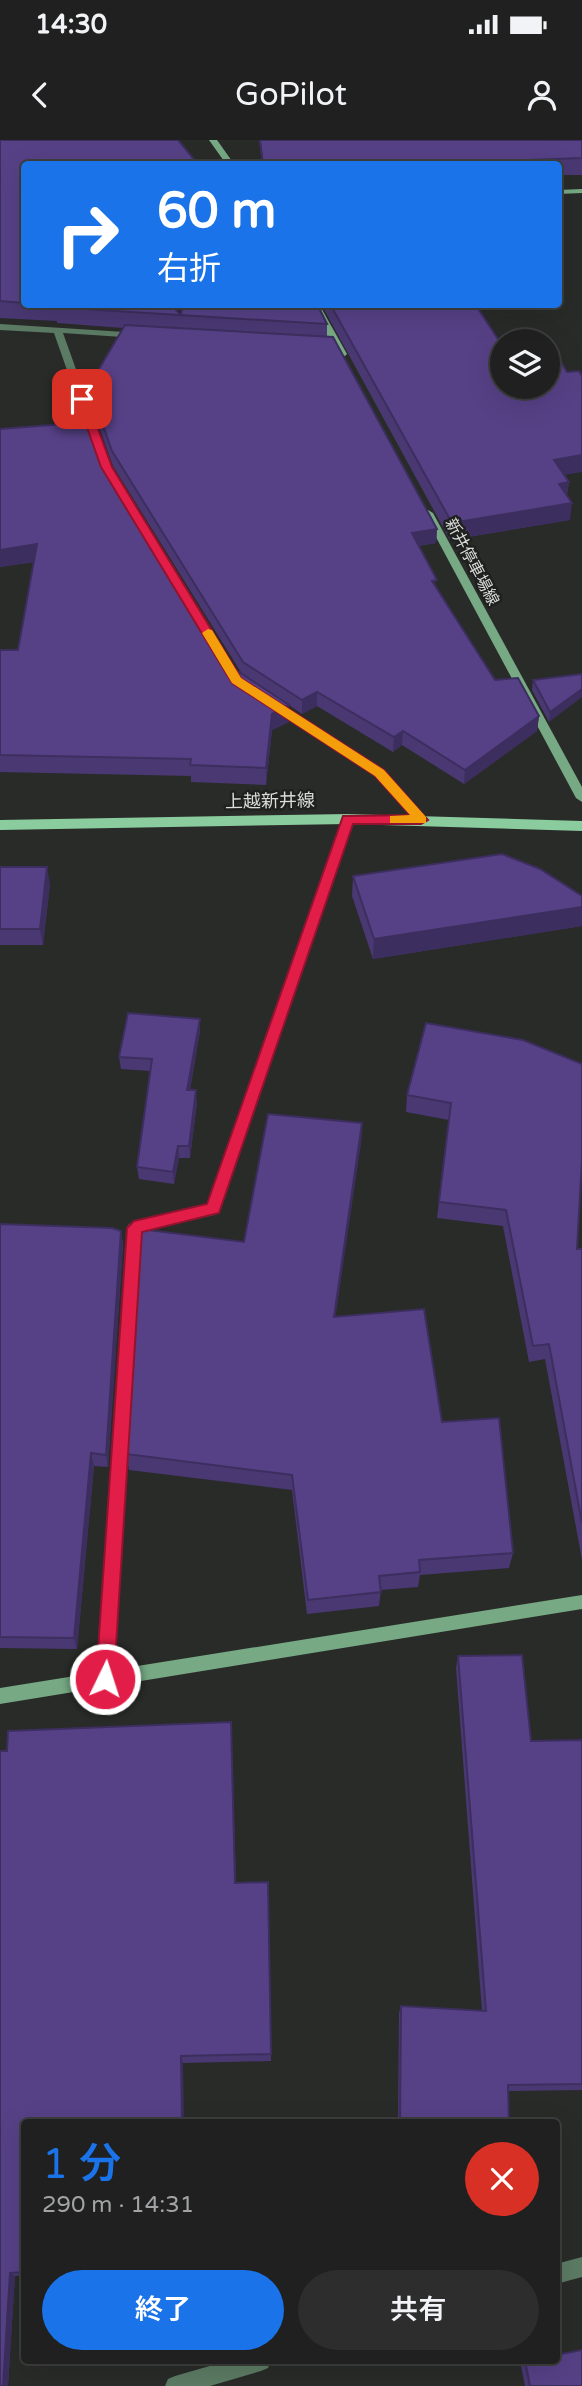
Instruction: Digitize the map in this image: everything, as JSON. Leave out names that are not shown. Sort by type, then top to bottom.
[{"type":"main road","points":[[213,140],[228,161]]},
{"type":"main road","points":[[562,192],[582,191]]},
{"type":"main road","points":[[316,308],[351,370]]},
{"type":"main road","name":"新井停車場線","points":[[423,505],[582,798]]},
{"type":"main road","name":"上越新井線","points":[[0,825],[348,819],[582,826]]},
{"type":"main road","points":[[0,1696],[582,1602]]},
{"type":"street","points":[[0,327],[151,336]]},
{"type":"street","points":[[58,331],[106,467],[121,490]]},
{"type":"street","points":[[324,345],[337,346]]},
{"type":"street","points":[[259,695],[380,773],[421,820]]},
{"type":"street","points":[[105,1679],[134,1228],[214,1209],[348,819]]},
{"type":"street","points":[[560,2273],[582,2267]]},
{"type":"street","points":[[175,2386],[251,2364]]},
{"type":"building","points":[[0,140],[178,140],[196,161],[21,161],[21,303],[0,301]]},
{"type":"building","points":[[260,140],[582,140],[582,158],[498,161],[263,161]]},
{"type":"building","points":[[70,308],[174,308],[181,315],[182,308],[319,308],[327,324],[131,312]]},
{"type":"building","points":[[332,308],[478,308],[491,329],[490,399],[560,399],[560,360],[567,372],[579,371],[582,376],[582,455],[554,460],[569,482],[559,484],[572,503],[452,523]]},
{"type":"building","points":[[125,325],[333,337],[437,529],[412,533],[437,580],[432,581],[495,680],[518,678],[539,716],[465,770],[403,731],[394,737],[317,692],[302,700],[243,662],[112,451],[89,386]]},
{"type":"building","points":[[79,400],[97,451],[230,666],[289,705],[272,714],[266,768],[190,765],[191,759],[0,755],[0,650],[18,650],[37,544],[0,550],[0,429],[64,424]]},
{"type":"building","points":[[582,674],[582,689],[550,712],[533,680]]},
{"type":"building","points":[[502,854],[540,869],[582,896],[582,907],[374,939],[353,876]]},
{"type":"building","points":[[0,867],[47,867],[40,929],[0,929]]},
{"type":"building","points":[[128,1013],[200,1019],[187,1090],[196,1090],[189,1146],[178,1146],[173,1172],[137,1167],[152,1059],[119,1057]]},
{"type":"building","points":[[426,1023],[523,1040],[582,1064],[582,1159],[577,1249],[582,1249],[582,1523],[549,1344],[533,1346],[506,1210],[439,1202],[451,1103],[407,1095]]},
{"type":"building","points":[[268,1114],[362,1123],[334,1317],[424,1309],[442,1422],[499,1418],[513,1553],[419,1560],[420,1572],[379,1576],[381,1592],[308,1600],[292,1475],[126,1454],[140,1229],[244,1242]]},
{"type":"building","points":[[0,1224],[112,1228],[121,1231],[106,1455],[91,1453],[74,1638],[0,1637]]},
{"type":"building","points":[[522,1655],[531,1741],[582,1740],[582,2084],[508,2085],[509,2119],[400,2119],[401,2006],[486,2011],[458,1656]]},
{"type":"building","points":[[231,1722],[235,1883],[268,1882],[271,2054],[181,2056],[182,2119],[21,2119],[21,2272],[10,2273],[3,2386],[0,2386],[0,1751],[7,1751],[8,1731]]},
{"type":"building","points":[[582,2350],[582,2386],[530,2386],[526,2364],[560,2364],[560,2354]]},
{"type":"slow traffic","points":[[208,633],[237,680],[380,773],[421,820],[395,820]]},
{"type":"route","points":[[82,399],[106,467],[237,680],[380,773],[421,820],[348,819],[214,1209],[134,1228],[105,1679]]}]
